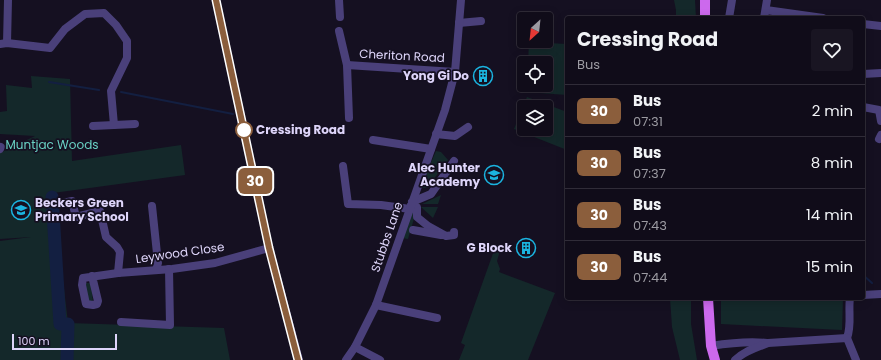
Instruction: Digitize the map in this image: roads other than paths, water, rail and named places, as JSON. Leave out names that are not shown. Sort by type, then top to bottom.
[{"type":"main road","points":[[705,0],[705,16]]},
{"type":"main road","points":[[708,300],[711,346],[715,360]]},
{"type":"street","points":[[8,0],[4,43],[50,48],[65,29],[85,14],[104,13],[116,25],[127,41],[128,58],[111,91],[114,125]]},
{"type":"street","points":[[216,0],[269,248],[298,360]]},
{"type":"street","points":[[338,0],[340,17]]},
{"type":"street","name":"Stubbs Lane","points":[[346,360],[355,347],[376,305],[445,110],[455,72],[461,0]]},
{"type":"street","points":[[729,16],[732,0]]},
{"type":"street","points":[[766,0],[765,14],[794,16]]},
{"type":"street","points":[[459,23],[481,21]]},
{"type":"street","points":[[865,24],[881,26]]},
{"type":"street","points":[[339,31],[347,65],[349,118]]},
{"type":"street","name":"Cheriton Road","points":[[347,65],[455,72]]},
{"type":"street","points":[[865,74],[881,73]]},
{"type":"street","points":[[865,107],[879,110],[881,121]]},
{"type":"street","points":[[93,126],[135,124]]},
{"type":"street","points":[[436,134],[455,136],[468,127]]},
{"type":"street","points":[[373,140],[431,149]]},
{"type":"street","points":[[411,205],[431,194],[454,161]]},
{"type":"street","points":[[343,166],[348,204],[411,205],[417,207],[417,217],[428,226],[446,236]]},
{"type":"street","points":[[59,204],[72,201],[76,217],[100,211],[106,237],[117,247],[120,252],[118,273]]},
{"type":"street","points":[[152,206],[158,263],[156,270]]},
{"type":"street","points":[[413,230],[446,236],[454,235],[454,232]]},
{"type":"street","name":"Leywood Close","points":[[92,276],[215,263],[269,248]]},
{"type":"street","points":[[121,322],[170,325],[169,269]]},
{"type":"street","points":[[865,295],[881,294]]},
{"type":"street","points":[[850,300],[850,331],[847,338],[856,360]]},
{"type":"street","points":[[376,305],[437,318]]},
{"type":"street","points":[[711,346],[730,342],[768,343],[847,338]]},
{"type":"street","points":[[735,360],[750,349],[758,348],[768,343]]},
{"type":"street","points":[[355,347],[380,360]]},
{"type":"waterway","points":[[49,82],[99,90]]},
{"type":"waterway","points":[[121,92],[233,114]]},
{"type":"waterway","points":[[52,197],[60,324],[68,324],[67,360]]},
{"type":"waterway","points":[[865,277],[872,283]]},
{"type":"place","name":"Yong Gi Do","points":[[483,76]]},
{"type":"place","name":"Cressing Road","points":[[244,130]]},
{"type":"place","name":"Alec Hunter Academy","points":[[494,175]]},
{"type":"place","name":"Beckers Green Primary School","points":[[21,210]]},
{"type":"place","name":"G Block","points":[[526,248]]},
{"type":"park label","name":"Muntjac Woods","points":[[52,145]]}]
